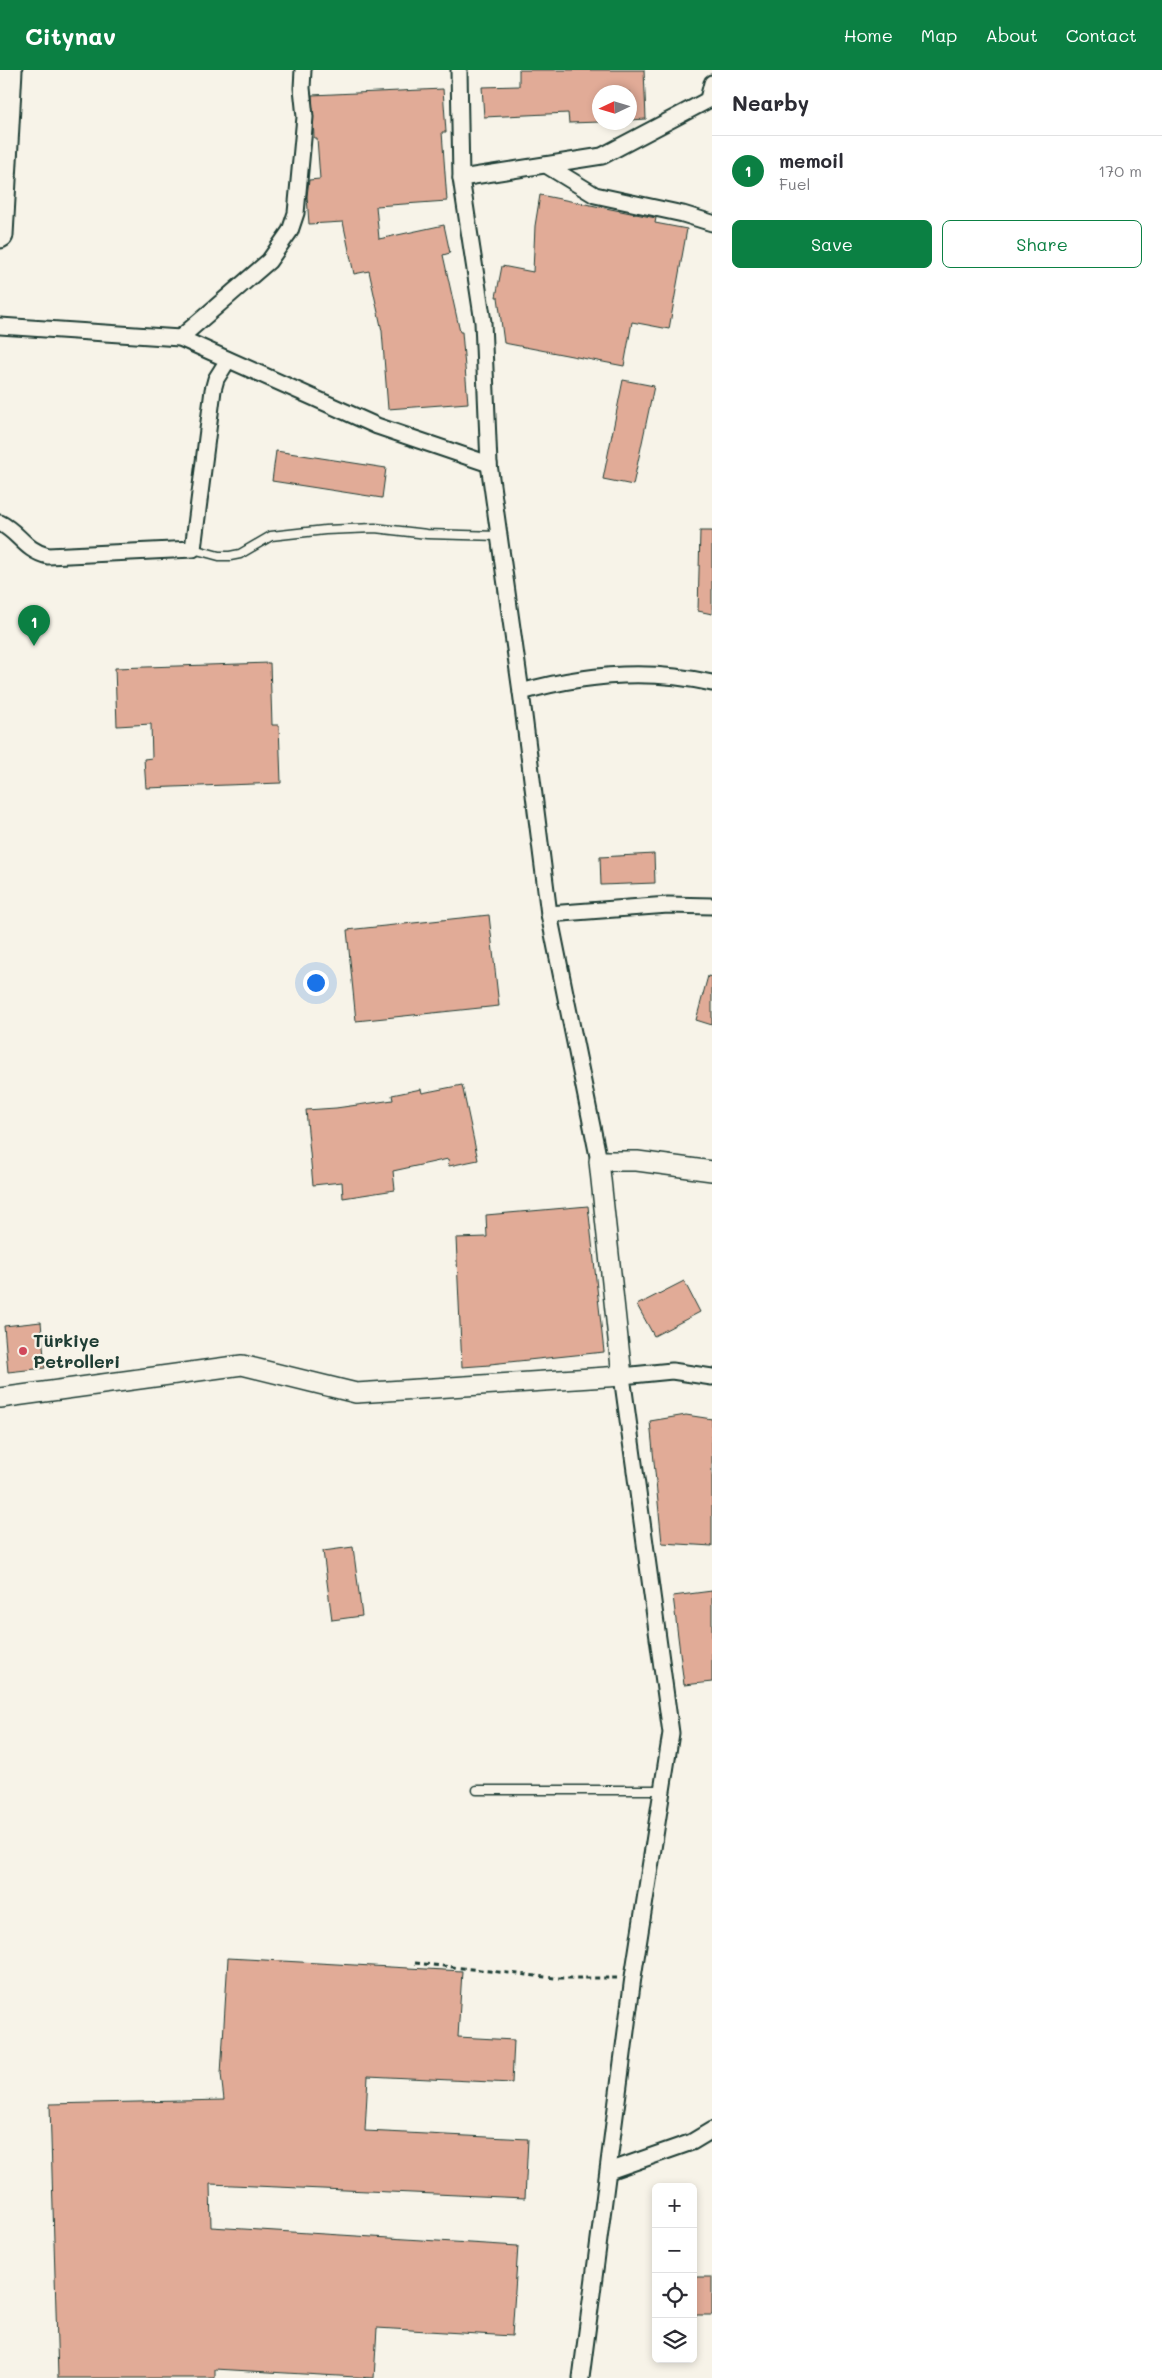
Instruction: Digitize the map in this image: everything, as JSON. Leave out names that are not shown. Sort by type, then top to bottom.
[{"type":"highway","points":[[0,235],[9,70]]},
{"type":"street","points":[[180,338],[269,261],[290,231],[296,213],[304,127],[303,70]]},
{"type":"street","points":[[459,70],[461,178],[483,322],[489,464],[521,692],[549,914],[599,1161],[622,1376],[672,1733],[633,1977],[581,2378]]},
{"type":"street","points":[[461,178],[602,156],[710,98],[712,83]]},
{"type":"street","points":[[546,165],[595,195],[683,214],[712,223]]},
{"type":"street","points":[[0,326],[180,338],[377,426],[489,464]]},
{"type":"street","points":[[0,523],[8,527],[28,548],[48,556],[193,549],[216,379],[228,360]]},
{"type":"street","points":[[521,692],[553,683],[602,675],[668,675],[712,682]]},
{"type":"street","points":[[549,914],[668,905],[712,906]]},
{"type":"street","points":[[599,1161],[637,1161],[712,1171]]},
{"type":"street","points":[[0,1398],[242,1365],[356,1393],[622,1376],[672,1371],[712,1377]]},
{"type":"street","points":[[609,2171],[692,2142],[712,2130]]},
{"type":"lane","points":[[193,549],[219,556],[230,556],[240,554],[271,536],[342,529],[375,528],[427,534],[499,536]]},
{"type":"lane","points":[[477,1790],[663,1790]]},
{"type":"path","points":[[416,1963],[556,1978],[633,1977]]},
{"type":"building","points":[[519,70],[644,70],[646,119],[637,120],[637,85],[592,85],[592,122],[569,123],[568,113],[484,117],[482,87],[519,86]]},
{"type":"building","points":[[443,89],[446,132],[442,132],[447,201],[376,206],[379,239],[444,225],[450,253],[443,255],[460,332],[462,332],[468,403],[388,409],[382,331],[369,271],[354,274],[343,222],[309,224],[307,196],[309,180],[320,179],[317,138],[314,138],[312,95]]},
{"type":"building","points":[[540,195],[656,218],[655,223],[687,229],[669,329],[632,322],[624,366],[504,343],[498,297],[496,297],[502,266],[533,272],[535,226]]},
{"type":"building","points":[[623,380],[654,386],[633,485],[603,479]]},
{"type":"building","points":[[276,451],[386,468],[382,498],[272,481]]},
{"type":"building","points":[[700,531],[712,531],[712,614],[698,611]]},
{"type":"building","points":[[270,663],[272,725],[279,725],[281,783],[146,788],[144,759],[152,758],[151,724],[117,726],[115,668]]},
{"type":"building","points":[[654,854],[655,883],[601,885],[600,857]]},
{"type":"building","points":[[489,915],[499,1006],[356,1021],[347,930]]},
{"type":"building","points":[[708,976],[712,977],[712,1025],[696,1020]]},
{"type":"building","points":[[462,1085],[478,1160],[449,1166],[448,1159],[393,1171],[395,1190],[343,1198],[342,1182],[313,1185],[306,1110],[393,1100],[392,1095],[421,1089],[422,1093]]},
{"type":"building","points":[[588,1206],[604,1352],[462,1367],[456,1238],[487,1237],[486,1215]]},
{"type":"building","points":[[684,1281],[700,1312],[654,1336],[637,1305]]},
{"type":"building","points":[[41,1322],[45,1368],[8,1372],[4,1326]]},
{"type":"building","points":[[686,1415],[712,1419],[712,1546],[662,1543],[650,1421]]},
{"type":"building","points":[[353,1547],[362,1616],[332,1620],[323,1551]]},
{"type":"building","points":[[712,1591],[712,1682],[684,1685],[673,1596]]},
{"type":"building","points":[[228,1958],[462,1971],[458,2037],[514,2040],[512,2083],[368,2076],[365,2131],[528,2139],[525,2198],[210,2184],[211,2227],[518,2246],[512,2336],[377,2328],[374,2378],[215,2369],[215,2378],[58,2378],[50,2104],[224,2100],[221,2074]]},
{"type":"building","points":[[697,2277],[712,2277],[712,2315],[697,2315]]},
{"type":"place","name":"memoil","points":[[34,646]]},
{"type":"place","name":"Türkiye Petrolleri","points":[[23,1351]]}]
